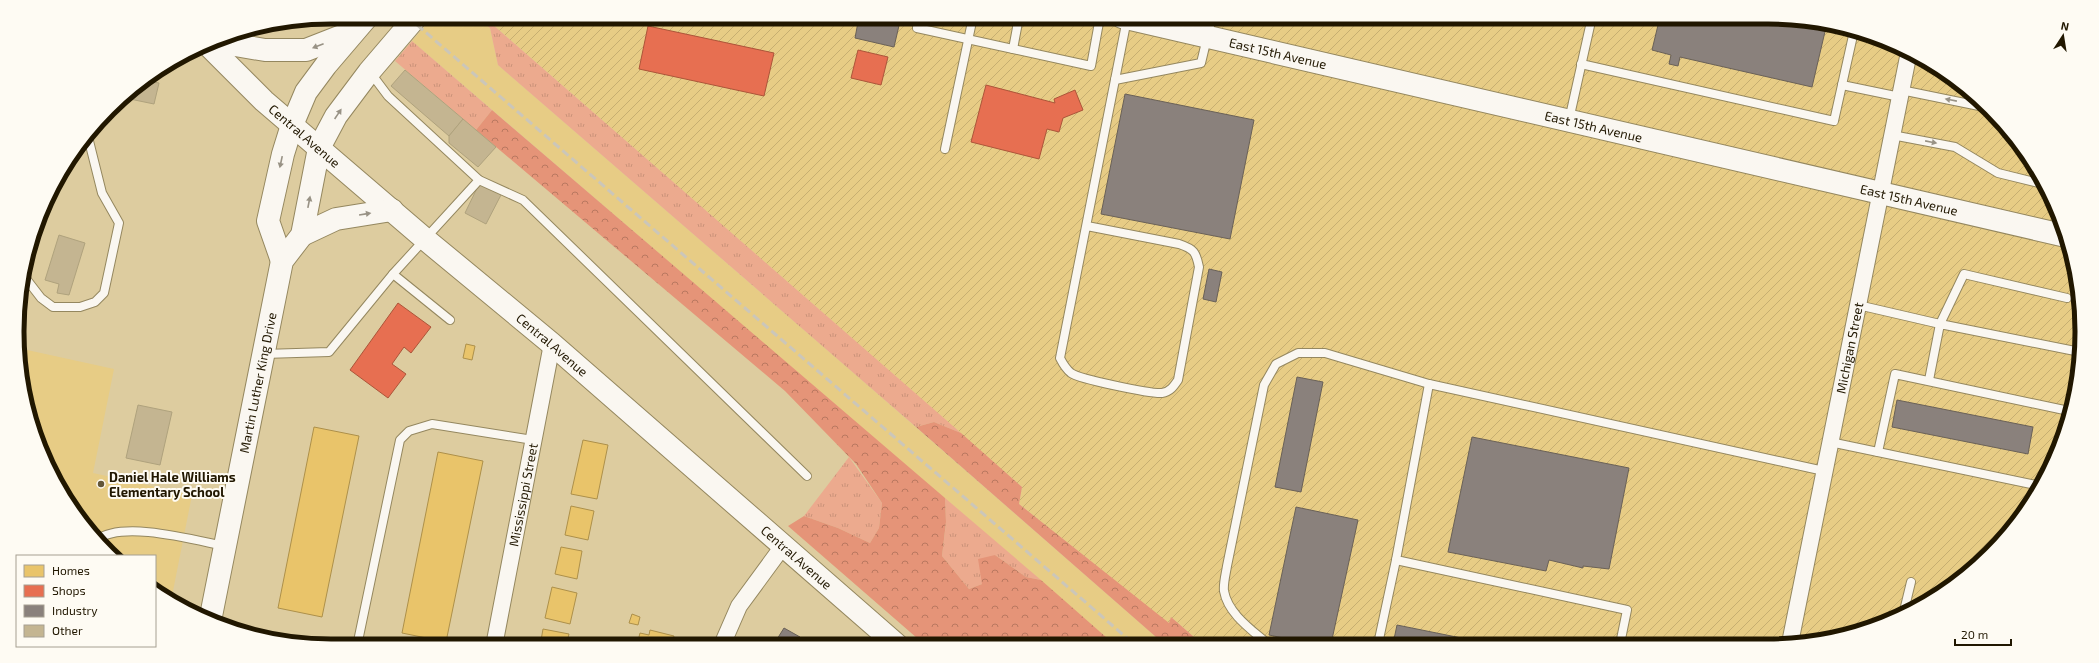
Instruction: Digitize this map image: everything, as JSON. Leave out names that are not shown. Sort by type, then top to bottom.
[{"type":"main road","points":[[225,43],[265,50],[306,50],[361,24]]},
{"type":"main road","points":[[282,261],[268,221],[283,154],[292,125],[306,92],[326,64],[361,24]]},
{"type":"main road","name":"Martin Luther King Drive","points":[[211,615],[282,261],[302,235],[319,148],[336,116],[369,72],[410,24]]},
{"type":"main road","name":"East 15th Avenue","points":[[1181,24],[1209,27],[1568,121],[2059,235]]},
{"type":"main road","name":"Central Avenue","points":[[211,49],[264,101],[425,239],[552,344],[890,639]]},
{"type":"main road","points":[[302,235],[336,219],[392,210]]},
{"type":"street","name":"Michigan Street","points":[[1791,638],[1908,58]]},
{"type":"street","name":"Mississippi Street","points":[[495,639],[552,344]]},
{"type":"street","points":[[725,639],[739,606],[783,546]]},
{"type":"lane","points":[[918,24],[917,28],[1091,66],[1099,24]]},
{"type":"lane","points":[[945,149],[971,24]]},
{"type":"lane","points":[[1013,49],[1018,24]]},
{"type":"lane","points":[[1087,226],[1179,244],[1189,247],[1196,254],[1199,267],[1178,380],[1172,389],[1163,393],[1148,392],[1083,378],[1071,374],[1064,366],[1060,358],[1062,342],[1087,226],[1123,24]]},
{"type":"lane","points":[[1568,121],[1591,24]]},
{"type":"lane","points":[[1114,80],[1202,63],[1209,27]]},
{"type":"lane","points":[[1582,64],[1834,121],[1853,36]]},
{"type":"lane","points":[[369,72],[388,96],[479,180],[523,200],[807,476]]},
{"type":"lane","points":[[1842,85],[1976,106]]},
{"type":"lane","points":[[1892,135],[1955,147],[1998,173],[2036,182]]},
{"type":"lane","points":[[28,282],[41,298],[54,307],[80,307],[96,302],[104,293],[119,223],[102,193],[90,142]]},
{"type":"lane","points":[[263,354],[329,352],[393,274],[479,180]]},
{"type":"lane","points":[[393,274],[450,320]]},
{"type":"lane","points":[[1929,380],[1940,324],[1964,274],[2067,298]]},
{"type":"lane","points":[[1858,305],[1940,324],[2074,351]]},
{"type":"lane","points":[[1262,639],[1243,623],[1231,608],[1224,591],[1227,566],[1264,385],[1276,364],[1298,354],[1325,354],[1429,384],[1824,471]]},
{"type":"lane","points":[[1878,452],[1895,374],[2065,410]]},
{"type":"lane","points":[[1379,639],[1396,560],[1429,384]]},
{"type":"lane","points":[[358,639],[400,440],[409,431],[432,424],[533,440]]},
{"type":"lane","points":[[1830,442],[2034,485]]},
{"type":"lane","points":[[102,536],[128,530],[162,534],[225,546]]},
{"type":"lane","points":[[1396,560],[1627,610],[1621,639]]},
{"type":"lane","points":[[1905,606],[1911,582]]},
{"type":"shaded area","points":[[427,24],[485,24],[490,28],[498,65],[1158,639],[1108,639],[412,41]]},
{"type":"shaded area","points":[[492,24],[1768,24],[1808,27],[1847,34],[1885,47],[1921,65],[1970,100],[1999,129],[2034,178],[2052,214],[2065,252],[2074,311],[2075,332],[2072,372],[2065,411],[2059,430],[2052,449],[2034,485],[1999,534],[1970,563],[1955,575],[1921,598],[1904,607],[1885,616],[1847,629],[1808,636],[1768,639],[1196,639],[1171,617],[1169,624],[1019,504],[1022,487]]},
{"type":"shaded area","name":"Daniel Hale Williams Elementary School","points":[[25,350],[114,369],[93,473],[192,495],[172,594],[156,583],[156,555],[120,555],[88,519],[65,485],[47,449],[34,411],[27,372]]},
{"type":"green space","points":[[485,24],[492,24],[961,433],[934,422],[916,427],[498,65],[490,28]]},
{"type":"green space","points":[[412,41],[492,110],[476,130],[395,61]]},
{"type":"green space","points":[[492,110],[945,498],[946,522],[942,556],[969,589],[982,584],[978,559],[995,555],[1026,577],[1041,580],[1108,639],[918,639],[788,526],[804,516],[838,528],[870,543],[879,528],[882,503],[856,464],[785,391],[476,130]]},
{"type":"green space","points":[[934,422],[961,433],[1022,487],[1019,504],[1169,623],[1171,617],[1196,639],[1158,639],[916,427]]},
{"type":"green space","points":[[849,457],[882,503],[879,528],[870,543],[838,528],[804,516]]},
{"type":"green space","points":[[945,498],[1041,580],[1026,577],[995,555],[982,584],[969,589],[942,556],[946,523]]},
{"type":"building: Homes","points":[[466,344],[475,346],[472,360],[463,358]]},
{"type":"building: Homes","points":[[314,427],[359,436],[322,617],[278,608]]},
{"type":"building: Homes","points":[[583,440],[608,445],[597,499],[571,494]]},
{"type":"building: Homes","points":[[438,452],[483,461],[447,639],[431,639],[402,633]]},
{"type":"building: Homes","points":[[571,506],[594,511],[588,540],[565,535]]},
{"type":"building: Homes","points":[[561,547],[582,551],[577,579],[555,574]]},
{"type":"building: Homes","points":[[552,587],[577,593],[570,624],[545,618]]},
{"type":"building: Homes","points":[[632,614],[640,617],[638,625],[629,623]]},
{"type":"building: Homes","points":[[543,629],[569,634],[568,639],[541,639]]},
{"type":"building: Homes","points":[[650,630],[674,636],[673,639],[638,639],[640,633],[649,635]]},
{"type":"building: Shops","points":[[648,26],[774,53],[764,96],[639,69]]},
{"type":"building: Shops","points":[[858,50],[888,57],[881,85],[851,78]]},
{"type":"building: Shops","points":[[986,85],[1055,103],[1054,99],[1075,90],[1083,110],[1063,118],[1059,132],[1047,129],[1039,159],[971,142]]},
{"type":"building: Shops","points":[[398,303],[431,327],[411,353],[404,347],[392,364],[406,374],[388,398],[350,370]]},
{"type":"building: Industry","points":[[858,24],[899,24],[894,47],[855,38]]},
{"type":"building: Industry","points":[[1658,24],[1768,24],[1825,30],[1812,87],[1680,57],[1678,66],[1669,64],[1671,55],[1652,50]]},
{"type":"building: Industry","points":[[1125,94],[1254,120],[1230,239],[1101,214]]},
{"type":"building: Industry","points":[[1209,269],[1222,272],[1216,302],[1203,299]]},
{"type":"building: Industry","points":[[1297,377],[1323,382],[1301,492],[1275,487]]},
{"type":"building: Industry","points":[[1897,400],[2033,427],[2028,454],[1892,427]]},
{"type":"building: Industry","points":[[1472,437],[1629,468],[1609,569],[1583,566],[1583,568],[1549,560],[1546,571],[1448,552]]},
{"type":"building: Industry","points":[[1296,507],[1358,520],[1332,639],[1288,639],[1269,635]]},
{"type":"building: Industry","points":[[1397,625],[1466,639],[1394,639]]},
{"type":"building: Industry","points":[[784,628],[800,637],[799,639],[777,639]]},
{"type":"building: Other","points":[[405,70],[463,119],[449,136],[391,86]]},
{"type":"building: Other","points":[[153,82],[159,83],[154,104],[130,99]]},
{"type":"building: Other","points":[[463,119],[496,147],[478,167],[449,143],[449,136]]},
{"type":"building: Other","points":[[480,182],[502,193],[486,224],[465,213]]},
{"type":"building: Other","points":[[59,235],[85,243],[69,295],[57,293],[59,284],[45,280]]},
{"type":"building: Other","points":[[138,405],[172,412],[160,465],[126,458]]},
{"type":"railway","points":[[416,24],[1128,639]]},
{"type":"place","name":"Daniel Hale Williams Elementary School","points":[[101,484]]}]
